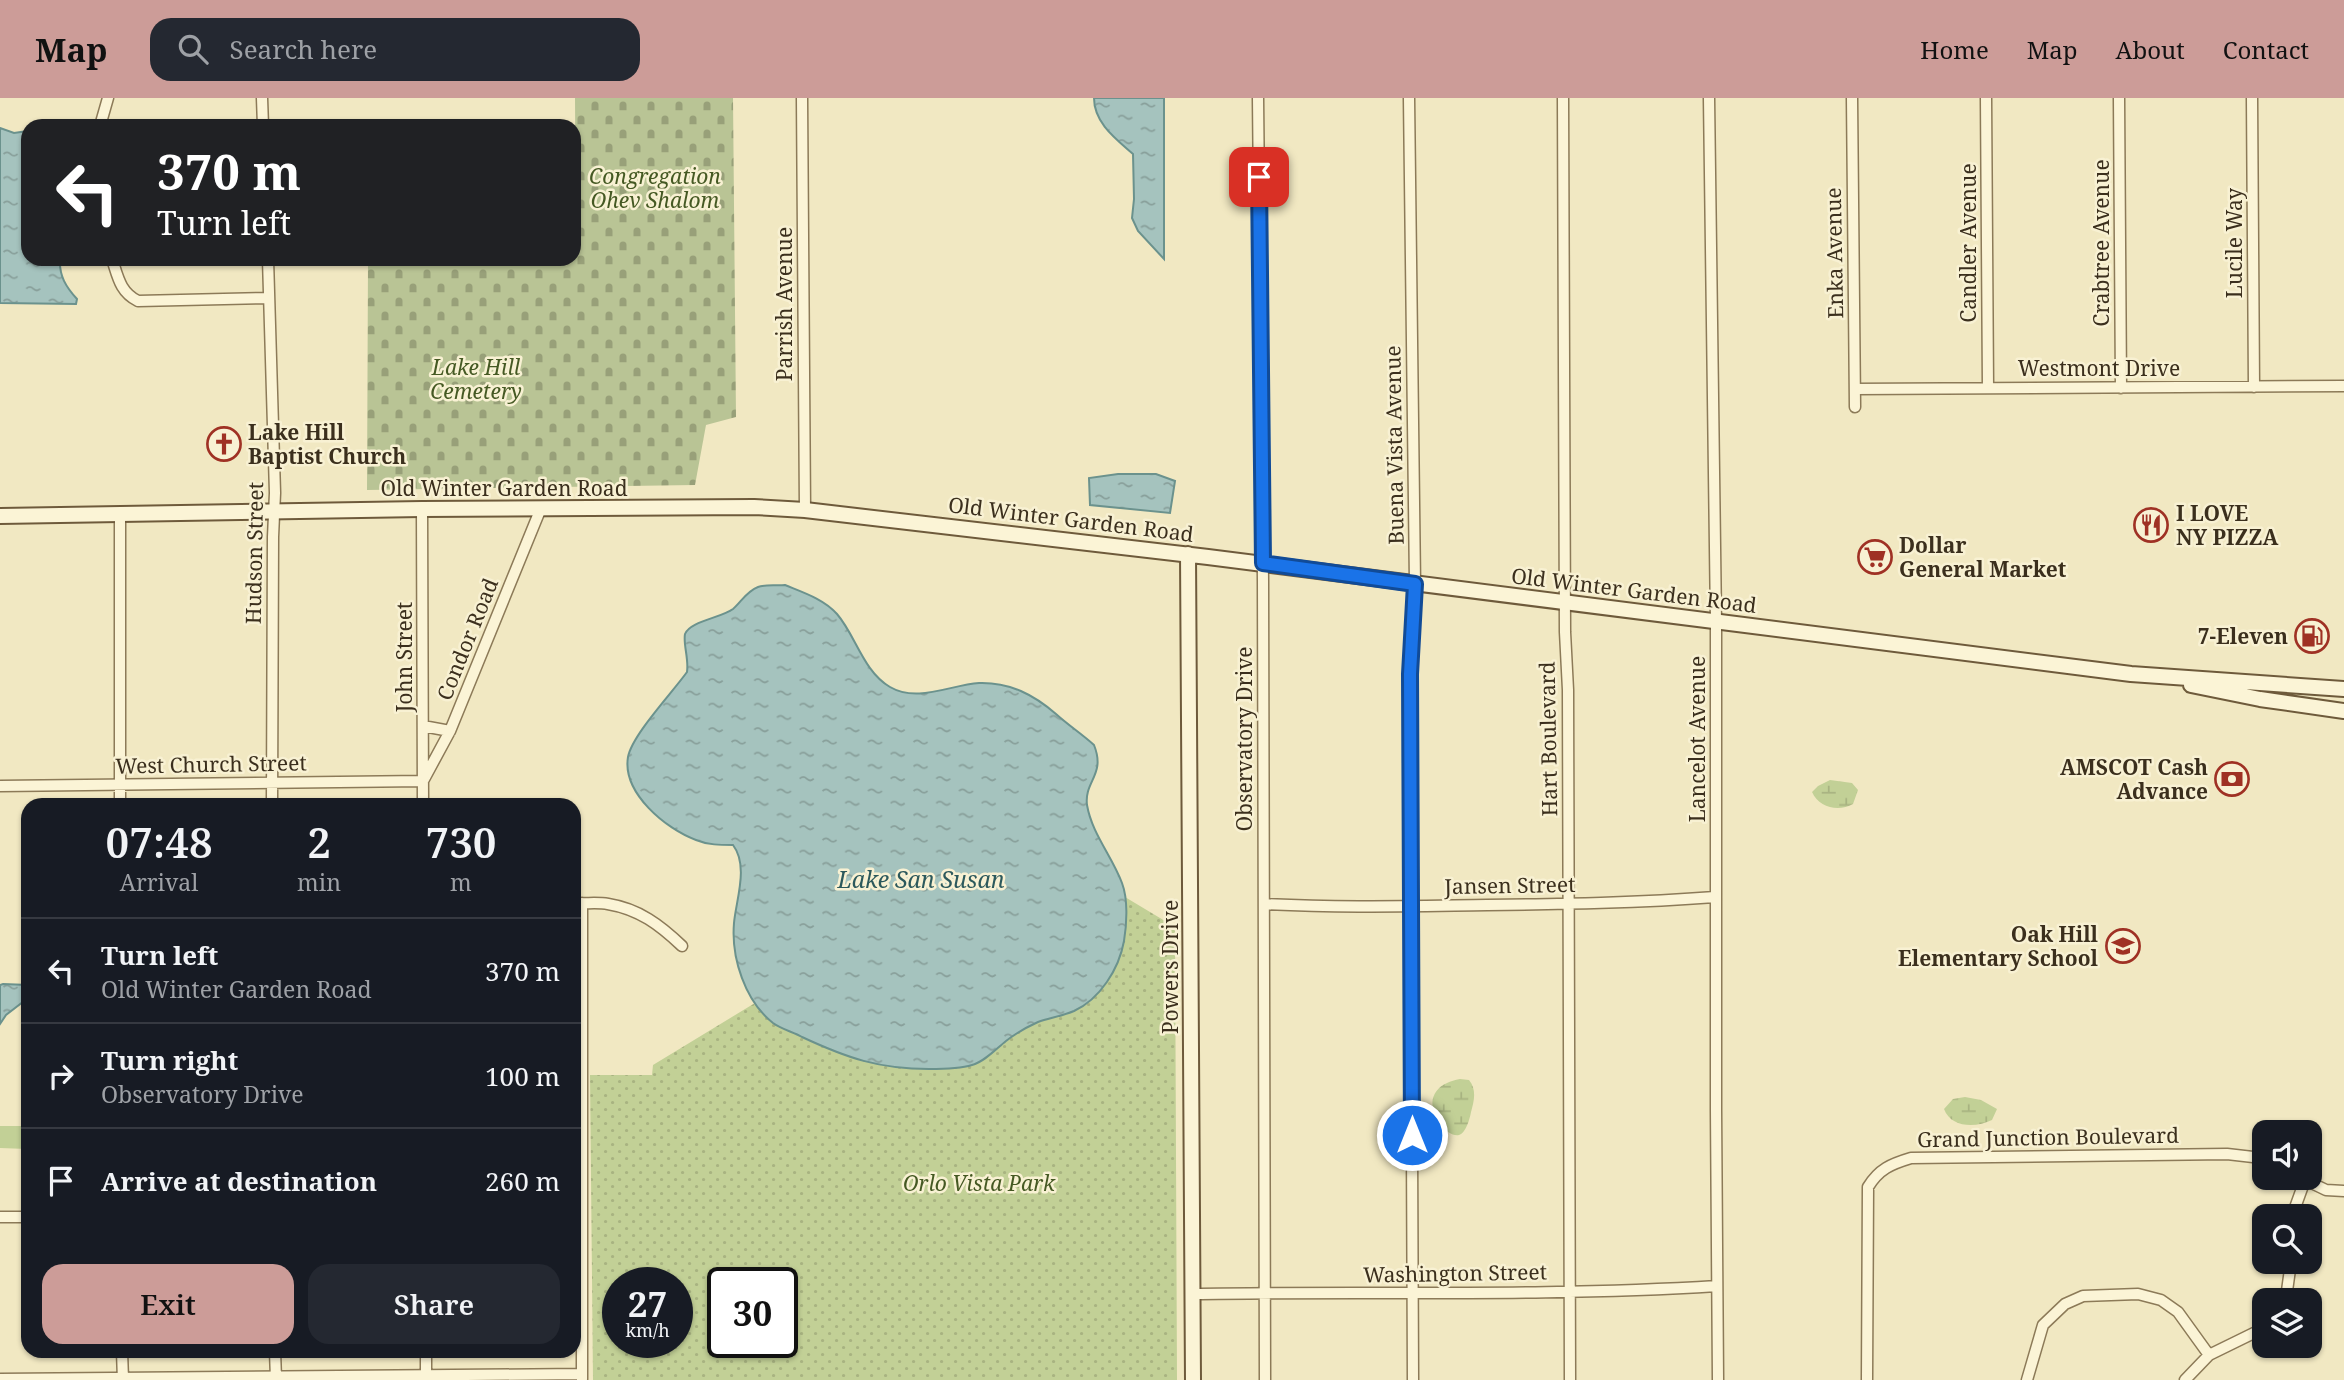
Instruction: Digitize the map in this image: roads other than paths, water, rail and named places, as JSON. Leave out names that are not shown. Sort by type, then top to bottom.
[{"type":"main road","name":"Old Winter Garden Road","points":[[0,516],[541,508],[805,510],[1263,563],[2132,674],[2344,688]]},
{"type":"main road","name":"Powers Drive","points":[[1188,554],[1193,1380]]},
{"type":"main road","name":"Old Winter Garden Road","points":[[2132,674],[2260,699],[2344,710]]},
{"type":"street","points":[[102,119],[108,98]]},
{"type":"street","points":[[262,98],[263,119]]},
{"type":"street","name":"Parrish Avenue","points":[[802,98],[805,510]]},
{"type":"street","name":"Observatory Drive","points":[[1258,98],[1263,563],[1265,1380]]},
{"type":"street","name":"Buena Vista Avenue","points":[[1409,98],[1415,584],[1410,674],[1413,1380]]},
{"type":"street","name":"Hart Boulevard","points":[[1563,98],[1570,1380]]},
{"type":"street","name":"Lancelot Avenue","points":[[1709,98],[1716,622],[1718,1380]]},
{"type":"street","name":"Enka Avenue","points":[[1852,98],[1855,407]]},
{"type":"street","name":"Candler Avenue","points":[[1986,98],[1989,388]]},
{"type":"street","name":"Crabtree Avenue","points":[[2119,98],[2121,388]]},
{"type":"street","name":"Lucile Way","points":[[2252,98],[2254,387]]},
{"type":"street","points":[[114,266],[121,288],[128,296],[138,301],[269,298]]},
{"type":"street","name":"Hudson Street","points":[[268,266],[274,511],[272,798]]},
{"type":"street","name":"Westmont Drive","points":[[1854,389],[2344,386]]},
{"type":"street","name":"Condor Road","points":[[423,781],[450,732],[541,508]]},
{"type":"street","name":"John Street","points":[[422,509],[423,798]]},
{"type":"street","points":[[120,515],[120,798]]},
{"type":"street","points":[[423,726],[450,732]]},
{"type":"street","name":"West Church Street","points":[[0,786],[423,781]]},
{"type":"street","name":"Jansen Street","points":[[1264,904],[1324,907],[1568,904],[1716,897]]},
{"type":"street","points":[[581,903],[606,904],[637,912],[660,926],[682,946]]},
{"type":"street","name":"Grand Junction Boulevard","points":[[1867,1380],[1868,1188],[1876,1174],[1888,1165],[1911,1158],[2227,1154],[2252,1157]]},
{"type":"street","points":[[2322,1188],[2344,1191]]},
{"type":"street","points":[[0,1217],[21,1217]]},
{"type":"street","name":"Washington Street","points":[[1192,1294],[1412,1294],[1717,1286]]},
{"type":"street","points":[[2027,1380],[2043,1325],[2065,1304],[2082,1296],[2138,1294],[2161,1300],[2178,1312],[2209,1355]]},
{"type":"street","points":[[0,1379],[582,1377],[581,1303]]},
{"type":"street","points":[[2185,1380],[2209,1355],[2252,1334]]},
{"type":"street","points":[[122,1358],[123,1379]]},
{"type":"street","points":[[275,1358],[276,1378]]},
{"type":"street","points":[[426,1358],[426,1378]]},
{"type":"water","points":[[1094,98],[1164,98],[1164,259],[1138,231],[1132,218],[1133,154],[1102,123]]},
{"type":"water","points":[[0,128],[14,133],[21,132],[21,266],[60,266],[67,286],[77,299],[76,304],[0,303]]},
{"type":"water","points":[[1118,474],[1156,474],[1175,481],[1170,513],[1090,505],[1089,478]]},
{"type":"water","name":"Lake San Susan","points":[[785,585],[812,596],[832,609],[844,623],[866,663],[890,687],[900,692],[922,693],[979,683],[1011,687],[1048,707],[1094,745],[1098,764],[1087,805],[1093,826],[1122,883],[1126,919],[1118,962],[1100,991],[1083,1006],[1026,1028],[976,1063],[956,1068],[929,1069],[894,1067],[834,1051],[776,1025],[755,1003],[742,978],[735,950],[734,923],[741,873],[738,853],[733,845],[701,842],[684,835],[648,808],[632,784],[628,757],[644,726],[687,672],[685,634],[688,630],[733,609],[758,587]]},
{"type":"water","points":[[0,985],[21,985],[21,1003],[6,1015],[0,1024]]},
{"type":"place","name":"Lake Hill Baptist Church","points":[[224,444]]},
{"type":"place","name":"I LOVE NY PIZZA","points":[[2151,525]]},
{"type":"place","name":"Dollar General Market","points":[[1875,557]]},
{"type":"place","name":"7-Eleven","points":[[2312,636]]},
{"type":"place","name":"AMSCOT Cash Advance","points":[[2232,779]]},
{"type":"place","name":"Oak Hill Elementary School","points":[[2123,946]]},
{"type":"park label","name":"Congregation Ohev Shalom","points":[[655,188]]},
{"type":"park label","name":"Lake Hill Cemetery","points":[[476,379]]},
{"type":"park label","name":"Orlo Vista Park","points":[[979,1183]]}]
